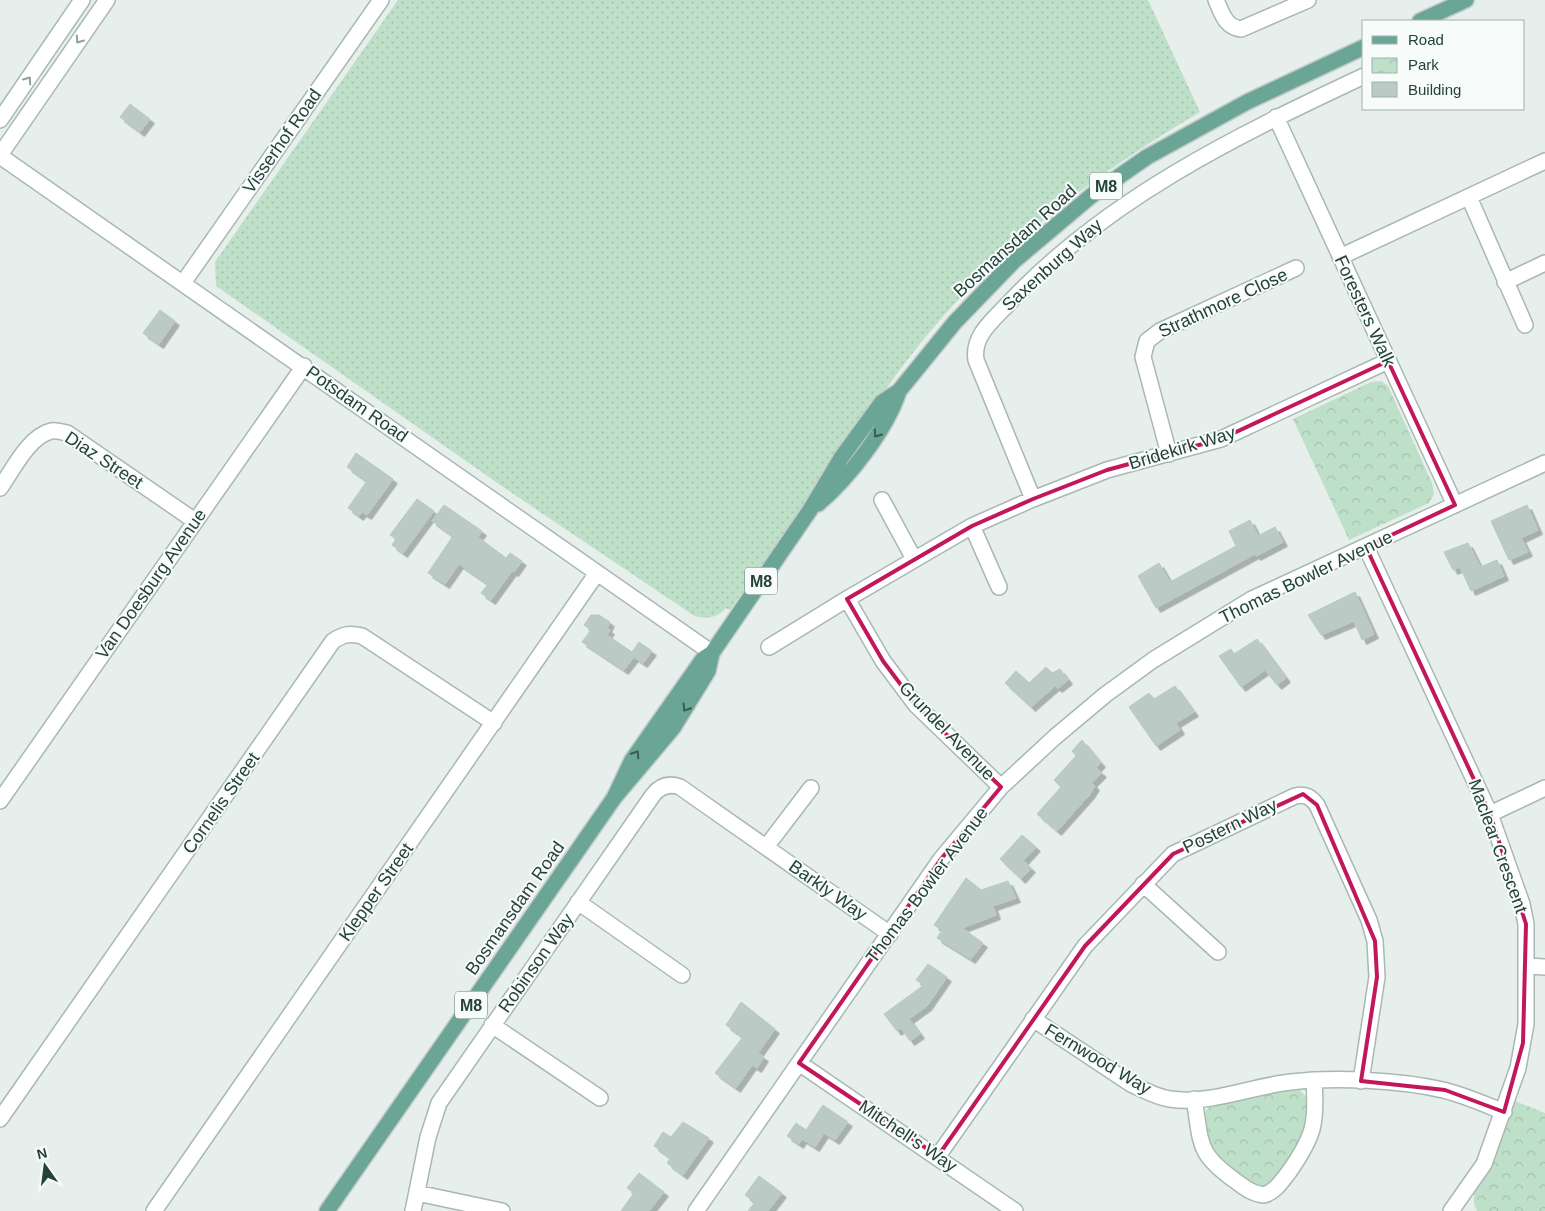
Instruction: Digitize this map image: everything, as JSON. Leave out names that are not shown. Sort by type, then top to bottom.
[{"type":"main road","points":[[1422,20],[1466,0]]},
{"type":"main road","name":"Bosmansdam Road","points":[[327,1211],[614,798],[673,728],[708,671],[712,653],[810,510],[841,458],[882,402],[900,391],[955,322],[984,291],[1052,228],[1091,196],[1147,157],[1192,131],[1362,48]]},
{"type":"street","points":[[0,120],[82,0]]},
{"type":"street","points":[[0,155],[107,0]]},
{"type":"street","name":"Visserhof Road","points":[[184,283],[381,0]]},
{"type":"street","points":[[1216,0],[1226,22],[1235,28],[1241,28],[1308,0]]},
{"type":"street","name":"Saxenburg Way","points":[[1033,499],[976,360],[975,345],[978,339],[1026,285],[1105,217],[1229,141],[1362,77]]},
{"type":"street","name":"Foresters Walk","points":[[1276,117],[1455,505]]},
{"type":"street","name":"Potsdam Road","points":[[0,155],[712,653]]},
{"type":"street","points":[[1340,257],[1545,161]]},
{"type":"street","points":[[1469,197],[1525,325]]},
{"type":"street","points":[[1505,282],[1545,263]]},
{"type":"street","name":"Strathmore Close","points":[[1169,454],[1143,357],[1147,342],[1160,331],[1296,268]]},
{"type":"street","name":"Bridekirk Way","points":[[769,647],[972,526],[1033,499],[1107,470],[1221,439],[1388,361]]},
{"type":"street","name":"Van Doesburg Avenue","points":[[0,801],[304,366]]},
{"type":"street","name":"Diaz Street","points":[[0,488],[28,448],[40,436],[53,430],[67,433],[194,521]]},
{"type":"street","name":"Thomas Bowler Avenue","points":[[696,1211],[941,859],[1001,786],[1080,715],[1152,660],[1252,599],[1545,463]]},
{"type":"street","points":[[882,500],[914,559]]},
{"type":"street","points":[[972,526],[999,587]]},
{"type":"street","name":"Maclear Crescent","points":[[1366,547],[1490,814],[1524,914],[1527,966],[1523,1042],[1518,1068],[1484,1164],[1456,1210]]},
{"type":"street","name":"Klepper Street","points":[[154,1211],[494,724],[597,573]]},
{"type":"street","name":"Grundel Avenue","points":[[847,599],[883,661],[916,705],[1001,786]]},
{"type":"street","name":"Cornelis Street","points":[[0,1119],[333,641],[343,635],[353,634],[362,636],[494,724]]},
{"type":"street","name":"Barkly Way","points":[[666,785],[680,787],[890,934]]},
{"type":"street","name":"Robinson Way","points":[[413,1211],[428,1137],[439,1103],[653,794],[666,785]]},
{"type":"street","points":[[766,847],[811,788]]},
{"type":"street","points":[[1490,814],[1545,788]]},
{"type":"street","name":"Postern Way","points":[[938,1156],[1085,946],[1173,854],[1295,796],[1303,794],[1311,798],[1317,805],[1350,875],[1369,920],[1375,941],[1377,977],[1362,1081]]},
{"type":"street","points":[[1143,884],[1218,952]]},
{"type":"street","points":[[578,902],[682,975]]},
{"type":"street","points":[[1527,966],[1545,967]]},
{"type":"street","name":"Fernwood Way","points":[[1033,1019],[1080,1052],[1148,1092],[1170,1099],[1194,1099],[1290,1082],[1362,1081],[1423,1086],[1445,1090],[1504,1112]]},
{"type":"street","points":[[492,1025],[600,1098]]},
{"type":"street","name":"Mitchell's Way","points":[[800,1063],[1016,1211]]},
{"type":"street","points":[[1194,1099],[1204,1151],[1209,1160],[1251,1191],[1264,1195],[1275,1190],[1307,1146],[1315,1121],[1314,1081]]},
{"type":"street","points":[[417,1193],[502,1211]]},
{"type":"highlighted area","points":[[1388,361],[1455,505],[1366,547],[1490,814],[1526,924],[1523,1043],[1504,1112],[1445,1090],[1361,1081],[1377,977],[1375,941],[1317,805],[1303,794],[1173,854],[1085,946],[938,1156],[799,1063],[941,859],[1001,787],[916,705],[883,661],[847,599],[972,526],[1033,499],[1107,470],[1221,439]]},
{"type":"green space","points":[[398,0],[1148,0],[1200,112],[1135,153],[1073,197],[1014,245],[959,299],[929,332],[902,367],[730,610],[726,608],[715,616],[702,617],[693,615],[506,489],[216,286],[215,262]]},
{"type":"green space","points":[[1381,381],[1388,386],[1432,483],[1434,494],[1429,503],[1349,540],[1293,419],[1371,382]]},
{"type":"green space","points":[[1290,1089],[1300,1090],[1309,1100],[1306,1131],[1276,1181],[1265,1188],[1256,1187],[1215,1159],[1210,1150],[1205,1112],[1212,1103]]},
{"type":"green space","points":[[1515,1101],[1545,1113],[1545,1211],[1477,1211],[1474,1204],[1474,1192],[1494,1156]]},
{"type":"building","points":[[130,104],[150,119],[140,132],[120,117]]},
{"type":"building","points":[[160,310],[175,321],[159,344],[143,333]]},
{"type":"building","points":[[356,453],[393,479],[367,515],[362,512],[359,516],[348,508],[367,481],[347,467]]},
{"type":"building","points":[[417,499],[434,511],[403,553],[392,545],[396,539],[390,535]]},
{"type":"building","points":[[444,505],[482,531],[478,537],[506,558],[510,553],[522,561],[514,572],[512,571],[491,600],[481,593],[488,584],[459,564],[445,584],[428,573],[453,536],[432,521]]},
{"type":"building","points":[[1527,505],[1538,530],[1521,538],[1528,552],[1509,560],[1491,521]]},
{"type":"building","points":[[1250,520],[1258,536],[1275,527],[1283,542],[1256,556],[1255,554],[1156,608],[1138,576],[1159,563],[1170,582],[1236,546],[1229,531]]},
{"type":"building","points":[[1468,543],[1480,567],[1497,560],[1504,576],[1471,591],[1460,567],[1453,570],[1444,552]]},
{"type":"building","points":[[1355,592],[1374,634],[1362,640],[1354,621],[1321,635],[1308,615]]},
{"type":"building","points":[[591,615],[599,615],[610,622],[607,628],[610,630],[607,635],[632,652],[639,642],[652,651],[643,663],[634,657],[624,670],[582,642],[591,630],[584,625]]},
{"type":"building","points":[[1257,639],[1286,678],[1277,685],[1265,670],[1241,687],[1219,656],[1231,649],[1234,654]]},
{"type":"building","points":[[1046,667],[1052,673],[1060,669],[1068,680],[1058,688],[1055,686],[1031,707],[1005,683],[1016,671],[1029,683]]},
{"type":"building","points":[[1175,686],[1194,712],[1176,723],[1180,730],[1156,746],[1129,707],[1149,693],[1154,699]]},
{"type":"building","points":[[1082,740],[1101,763],[1096,768],[1102,773],[1092,783],[1095,786],[1090,794],[1057,831],[1037,814],[1061,787],[1054,780],[1076,756],[1072,751]]},
{"type":"building","points":[[1022,835],[1036,847],[1023,861],[1031,868],[1021,879],[1000,859]]},
{"type":"building","points":[[966,878],[981,890],[1008,881],[1016,898],[993,906],[996,915],[962,928],[983,943],[971,959],[937,938],[942,930],[934,925]]},
{"type":"building","points":[[928,964],[947,977],[927,1006],[909,1019],[920,1034],[910,1041],[901,1028],[897,1031],[884,1014],[924,985],[916,980]]},
{"type":"building","points":[[741,1002],[775,1029],[758,1053],[764,1057],[757,1068],[752,1065],[736,1088],[715,1073],[743,1037],[726,1025]]},
{"type":"building","points":[[823,1105],[848,1122],[835,1140],[824,1133],[815,1147],[802,1139],[799,1144],[787,1136],[796,1123],[806,1130]]},
{"type":"building","points":[[683,1122],[709,1138],[683,1175],[667,1163],[671,1158],[654,1146],[663,1132],[671,1137]]},
{"type":"building","points":[[639,1173],[664,1192],[649,1211],[621,1211],[634,1193],[627,1188]]},
{"type":"building","points":[[759,1176],[782,1193],[768,1211],[748,1211],[755,1202],[745,1195]]}]
